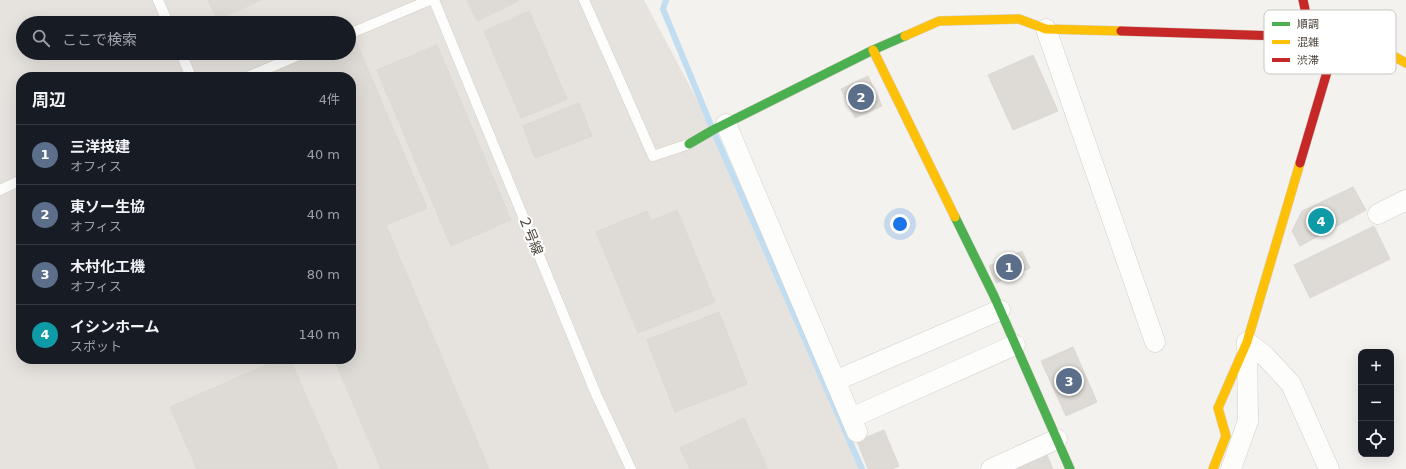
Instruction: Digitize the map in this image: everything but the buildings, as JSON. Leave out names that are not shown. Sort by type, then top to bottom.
[{"type":"street","points":[[1303,0],[1305,10]]},
{"type":"street","points":[[689,144],[873,50],[939,21],[1019,19],[1046,29],[1264,36]]},
{"type":"street","points":[[1046,29],[1155,342]]},
{"type":"street","points":[[873,50],[1000,310],[1070,469]]},
{"type":"street","points":[[1396,57],[1406,63]]},
{"type":"street","points":[[1213,469],[1226,436],[1218,408],[1247,342],[1327,74]]},
{"type":"street","points":[[726,124],[854,425],[1015,345]]},
{"type":"street","points":[[1378,214],[1406,200]]},
{"type":"street","points":[[835,381],[1000,310]]},
{"type":"street","points":[[1231,469],[1248,421],[1247,342]]},
{"type":"street","points":[[1247,342],[1264,356],[1291,384],[1329,469]]},
{"type":"street","points":[[991,469],[1057,439]]},
{"type":"lane","points":[[158,0],[165,16]]},
{"type":"lane","points":[[356,31],[430,0]]},
{"type":"lane","name":"２号線","points":[[434,0],[596,394],[631,469]]},
{"type":"lane","points":[[584,0],[653,156],[689,144]]},
{"type":"lane","points":[[184,60],[189,72]]},
{"type":"lane","points":[[259,72],[287,60]]},
{"type":"lane","points":[[0,190],[16,182]]},
{"type":"shaded area","points":[[0,0],[644,0],[713,130],[862,469],[0,469]]},
{"type":"waterway","points":[[666,0],[663,9],[713,130],[862,469]]},
{"type":"traffic: fast","points":[[689,144],[713,130],[873,50],[905,36]]},
{"type":"traffic: fast","points":[[955,217],[994,296],[1070,469]]},
{"type":"traffic: slow","points":[[905,36],[939,21],[1019,19],[1046,29],[1121,31]]},
{"type":"traffic: slow","points":[[873,50],[955,217]]},
{"type":"traffic: slow","points":[[1396,57],[1406,63]]},
{"type":"traffic: slow","points":[[1213,469],[1226,436],[1218,408],[1247,342],[1300,163]]},
{"type":"traffic: jam","points":[[1303,0],[1305,10]]},
{"type":"traffic: jam","points":[[1121,31],[1264,36]]},
{"type":"traffic: jam","points":[[1300,163],[1326,74]]},
{"type":"place","name":"東ソー生協","points":[[861,97]]},
{"type":"place","name":"イシンホーム","points":[[1321,221]]},
{"type":"place","name":"三洋技建","points":[[1009,267]]},
{"type":"place","name":"木村化工機","points":[[1069,381]]}]
